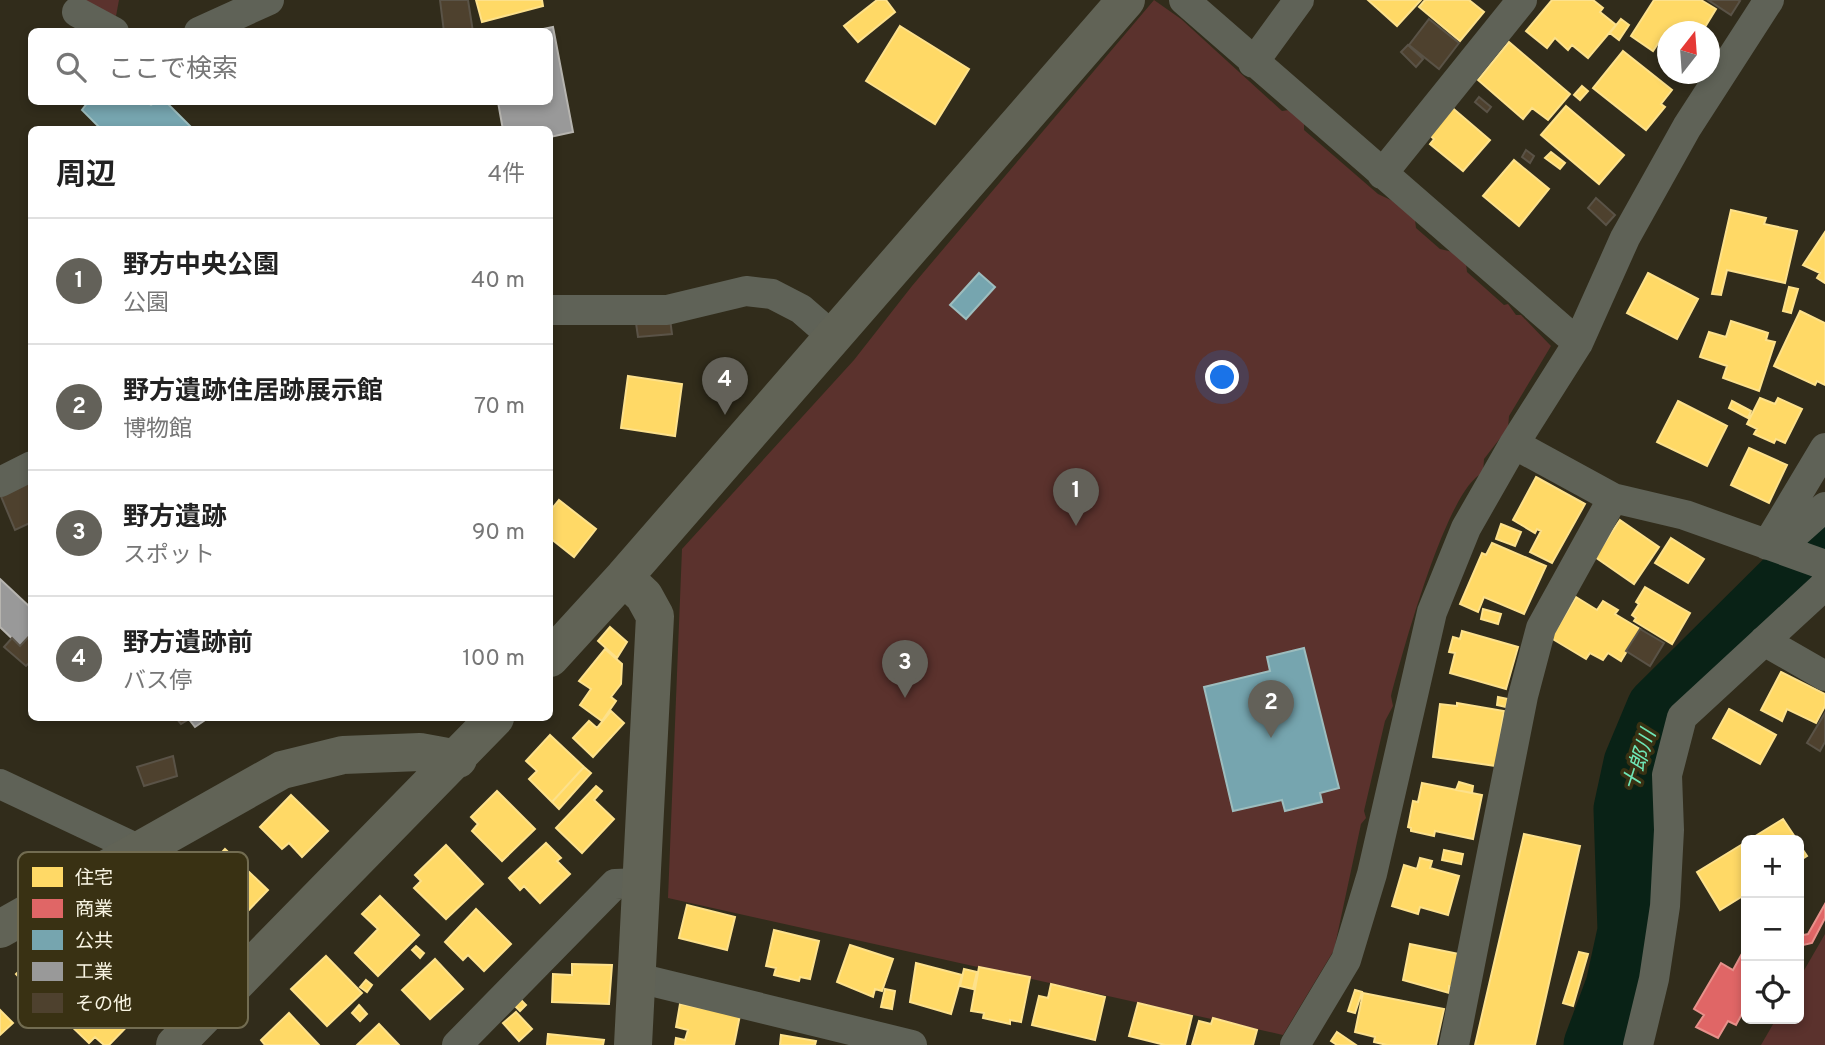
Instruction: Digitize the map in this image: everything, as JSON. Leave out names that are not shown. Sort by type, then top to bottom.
[{"type":"street","points":[[208,28],[269,0]]},
{"type":"street","points":[[553,655],[624,577],[1126,0]]},
{"type":"street","points":[[1184,0],[1253,63],[1578,343]]},
{"type":"street","points":[[1253,63],[1299,0]]},
{"type":"street","points":[[1382,174],[1522,0]]},
{"type":"street","points":[[1295,1045],[1346,960],[1372,874],[1432,612],[1466,528],[1514,443],[1578,343],[1625,238],[1687,127],[1769,0]]},
{"type":"street","points":[[77,12],[107,28]]},
{"type":"street","points":[[553,310],[667,310],[746,291],[772,294],[782,299],[801,309],[832,336]]},
{"type":"street","points":[[1514,443],[1614,498],[1685,515],[1825,565]]},
{"type":"street","points":[[1773,547],[1825,448]]},
{"type":"street","points":[[0,482],[28,468]]},
{"type":"street","points":[[1454,1045],[1524,696],[1541,628],[1614,498]]},
{"type":"street","points":[[1773,547],[1825,507]]},
{"type":"street","points":[[624,577],[645,596],[655,616],[633,1045]]},
{"type":"street","points":[[1638,1045],[1654,979],[1665,906],[1669,830],[1667,775],[1682,717],[1825,585]]},
{"type":"street","points":[[1764,641],[1825,676]]},
{"type":"street","points":[[248,971],[492,721]]},
{"type":"street","points":[[136,852],[282,770],[343,755],[420,752],[458,759]]},
{"type":"street","points":[[0,784],[140,850]]},
{"type":"street","points":[[457,1045],[615,884],[641,883]]},
{"type":"street","points":[[0,929],[18,919]]},
{"type":"street","points":[[638,978],[912,1045]]},
{"type":"street","points":[[175,1045],[192,1028]]},
{"type":"shaded area","points":[[73,0],[119,0],[116,16]]},
{"type":"shaded area","points":[[1154,0],[1181,19],[1282,111],[1289,110],[1304,122],[1304,130],[1378,194],[1395,202],[1415,220],[1416,228],[1440,249],[1453,252],[1466,264],[1467,272],[1504,305],[1508,304],[1516,315],[1521,315],[1551,346],[1509,416],[1508,428],[1484,459],[1483,473],[1469,485],[1441,539],[1415,611],[1391,696],[1393,706],[1385,721],[1364,811],[1366,818],[1361,824],[1334,950],[1283,1035],[668,898],[682,549],[854,360],[912,286]]},
{"type":"shaded area","points":[[1825,934],[1825,1045],[1761,1045],[1773,1024],[1804,1024],[1804,970]]},
{"type":"building: 住宅","points":[[476,0],[542,0],[543,6],[482,22]]},
{"type":"building: 住宅","points":[[877,0],[886,0],[895,12],[858,42],[844,26]]},
{"type":"building: 住宅","points":[[1368,0],[1421,0],[1397,26]]},
{"type":"building: 住宅","points":[[1425,0],[1469,0],[1484,12],[1460,41],[1419,7]]},
{"type":"building: 住宅","points":[[1552,0],[1593,0],[1603,8],[1600,12],[1616,25],[1588,58],[1572,45],[1568,50],[1555,38],[1547,48],[1526,31]]},
{"type":"building: 住宅","points":[[1654,0],[1701,0],[1716,9],[1709,21],[1657,21],[1657,45],[1653,51],[1631,36]]},
{"type":"building: 住宅","points":[[1621,19],[1629,25],[1619,40],[1610,33]]},
{"type":"building: 住宅","points":[[900,26],[969,69],[935,124],[866,81]]},
{"type":"building: 住宅","points":[[1509,42],[1570,94],[1548,120],[1532,108],[1523,119],[1478,80]]},
{"type":"building: 住宅","points":[[1623,51],[1657,78],[1657,84],[1664,84],[1672,90],[1661,104],[1665,107],[1646,130],[1593,88]]},
{"type":"building: 住宅","points":[[1582,86],[1588,91],[1580,100],[1574,95]]},
{"type":"building: 住宅","points":[[1449,105],[1490,140],[1463,171],[1430,144],[1434,139],[1426,132]]},
{"type":"building: 住宅","points":[[1566,106],[1624,155],[1599,184],[1541,135]]},
{"type":"building: 住宅","points":[[1551,152],[1565,163],[1560,169],[1545,158]]},
{"type":"building: 住宅","points":[[1514,160],[1549,189],[1519,226],[1483,196]]},
{"type":"building: 住宅","points":[[1731,210],[1766,218],[1764,224],[1797,231],[1785,283],[1727,270],[1721,295],[1712,294]]},
{"type":"building: 住宅","points":[[1825,232],[1825,283],[1817,278],[1820,273],[1803,265]]},
{"type":"building: 住宅","points":[[1648,273],[1698,299],[1677,339],[1627,313]]},
{"type":"building: 住宅","points":[[1789,287],[1798,289],[1791,313],[1783,311]]},
{"type":"building: 住宅","points":[[1800,311],[1825,323],[1825,385],[1817,381],[1815,385],[1774,366]]},
{"type":"building: 住宅","points":[[1731,321],[1768,333],[1766,340],[1775,342],[1759,391],[1723,378],[1727,366],[1700,357],[1709,332],[1726,337]]},
{"type":"building: 住宅","points":[[628,376],[682,384],[675,436],[621,428]]},
{"type":"building: 住宅","points":[[1760,398],[1775,404],[1778,398],[1802,409],[1785,443],[1776,439],[1774,443],[1754,434],[1757,429],[1747,424]]},
{"type":"building: 住宅","points":[[1678,401],[1727,426],[1707,466],[1657,442]]},
{"type":"building: 住宅","points":[[1732,401],[1751,411],[1748,418],[1729,408]]},
{"type":"building: 住宅","points":[[1749,448],[1787,465],[1769,503],[1731,485]]},
{"type":"building: 住宅","points":[[1536,477],[1585,504],[1552,563],[1530,552],[1541,531],[1537,529],[1535,533],[1513,520]]},
{"type":"building: 住宅","points":[[559,500],[596,529],[574,557],[553,540],[553,507]]},
{"type":"building: 住宅","points":[[1620,520],[1659,547],[1634,584],[1595,557]]},
{"type":"building: 住宅","points":[[1501,524],[1521,532],[1515,546],[1496,539]]},
{"type":"building: 住宅","points":[[1671,538],[1704,559],[1688,583],[1655,563]]},
{"type":"building: 住宅","points":[[1492,543],[1546,566],[1524,614],[1484,597],[1478,612],[1460,604],[1482,553],[1486,555]]},
{"type":"building: 住宅","points":[[1645,587],[1690,613],[1672,644],[1634,621],[1636,618],[1632,615],[1639,604],[1636,602]]},
{"type":"building: 住宅","points":[[1576,597],[1597,610],[1603,601],[1618,610],[1615,614],[1640,629],[1621,661],[1608,653],[1603,660],[1590,653],[1586,659],[1551,638]]},
{"type":"building: 住宅","points":[[1483,609],[1501,614],[1498,624],[1481,619]]},
{"type":"building: 住宅","points":[[610,627],[627,642],[617,658],[598,641]]},
{"type":"building: 住宅","points":[[1462,631],[1518,647],[1506,689],[1450,673],[1455,653],[1449,652],[1453,637],[1460,639]]},
{"type":"building: 住宅","points":[[605,649],[622,664],[621,684],[611,697],[616,701],[602,721],[580,705],[591,689],[579,681]]},
{"type":"building: 住宅","points":[[1781,672],[1825,694],[1825,706],[1816,723],[1787,709],[1782,721],[1761,710]]},
{"type":"building: 住宅","points":[[1498,697],[1508,699],[1506,707],[1497,705]]},
{"type":"building: 住宅","points":[[1457,703],[1504,711],[1496,766],[1433,757],[1440,704],[1457,706]]},
{"type":"building: 住宅","points":[[1729,709],[1776,735],[1760,764],[1713,738]]},
{"type":"building: 住宅","points":[[611,711],[624,723],[593,757],[573,738],[589,721],[597,728]]},
{"type":"building: 住宅","points":[[550,735],[584,767],[552,802],[529,779],[537,771],[526,761]]},
{"type":"building: 住宅","points":[[584,767],[591,773],[559,809],[552,802]]},
{"type":"building: 住宅","points":[[1459,782],[1473,786],[1472,793],[1456,790]]},
{"type":"building: 住宅","points":[[1422,783],[1482,795],[1473,839],[1435,831],[1434,836],[1411,831],[1408,827],[1413,801],[1418,802]]},
{"type":"building: 住宅","points":[[596,786],[602,791],[594,800],[614,819],[582,853],[556,828]]},
{"type":"building: 住宅","points":[[497,791],[535,829],[502,861],[472,831],[478,824],[471,817]]},
{"type":"building: 住宅","points":[[291,795],[328,831],[302,857],[289,843],[282,849],[260,827]]},
{"type":"building: 住宅","points":[[1783,819],[1794,835],[1757,835]]},
{"type":"building: 住宅","points":[[1524,834],[1580,846],[1535,1045],[1475,1045]]},
{"type":"building: 住宅","points":[[546,843],[561,858],[557,861],[570,874],[540,903],[524,886],[520,890],[509,878]]},
{"type":"building: 住宅","points":[[446,845],[483,884],[446,919],[414,888],[421,881],[415,875]]},
{"type":"building: 住宅","points":[[1741,845],[1741,897],[1720,910],[1697,872]]},
{"type":"building: 住宅","points":[[1444,850],[1463,854],[1461,864],[1442,860]]},
{"type":"building: 住宅","points":[[1420,858],[1432,861],[1430,868],[1459,876],[1448,915],[1420,907],[1418,914],[1392,906],[1404,865],[1417,869]]},
{"type":"building: 住宅","points":[[248,871],[268,890],[248,911]]},
{"type":"building: 住宅","points":[[380,896],[419,935],[378,976],[355,953],[378,929],[362,914]]},
{"type":"building: 住宅","points":[[687,905],[735,917],[727,950],[679,938]]},
{"type":"building: 住宅","points":[[476,909],[511,944],[484,971],[468,955],[463,960],[445,942]]},
{"type":"building: 住宅","points":[[774,930],[819,941],[810,979],[800,977],[799,981],[774,975],[776,968],[766,966]]},
{"type":"building: 住宅","points":[[1410,944],[1459,954],[1453,987],[1449,986],[1449,993],[1403,980]]},
{"type":"building: 住宅","points":[[850,945],[893,959],[882,991],[875,989],[873,997],[837,982]]},
{"type":"building: 住宅","points":[[416,946],[424,953],[420,958],[412,950]]},
{"type":"building: 住宅","points":[[1579,952],[1588,954],[1573,1006],[1563,1003]]},
{"type":"building: 住宅","points":[[326,956],[362,993],[327,1026],[291,989]]},
{"type":"building: 住宅","points":[[435,959],[463,989],[430,1019],[402,990]]},
{"type":"building: 住宅","points":[[916,963],[962,975],[951,1014],[910,1002]]},
{"type":"building: 住宅","points":[[572,964],[612,965],[609,1004],[552,1002],[553,974],[572,975]]},
{"type":"building: 住宅","points":[[979,967],[1030,977],[1021,1022],[1010,1020],[1010,1024],[983,1018],[984,1013],[971,1011]]},
{"type":"building: 住宅","points":[[964,969],[977,972],[973,989],[960,986]]},
{"type":"building: 住宅","points":[[366,980],[372,985],[367,992],[360,987]]},
{"type":"building: 住宅","points":[[1051,984],[1105,997],[1095,1040],[1032,1025],[1039,996],[1048,998]]},
{"type":"building: 住宅","points":[[885,989],[895,991],[892,1009],[881,1007]]},
{"type":"building: 住宅","points":[[1355,990],[1362,992],[1355,1013],[1348,1011]]},
{"type":"building: 住宅","points":[[1363,993],[1444,1009],[1436,1045],[1387,1045],[1374,1042],[1375,1037],[1355,1032]]},
{"type":"building: 住宅","points":[[520,999],[526,1005],[520,1011],[514,1005]]},
{"type":"building: 住宅","points":[[1138,1003],[1192,1016],[1185,1045],[1165,1045],[1129,1036]]},
{"type":"building: 住宅","points":[[680,1004],[740,1015],[734,1045],[675,1045],[676,1038],[685,1040],[688,1030],[676,1027]]},
{"type":"building: 住宅","points":[[359,1005],[367,1014],[360,1021],[352,1013]]},
{"type":"building: 住宅","points":[[0,1010],[13,1023],[0,1035]]},
{"type":"building: 住宅","points":[[516,1012],[532,1029],[519,1041],[503,1023]]},
{"type":"building: 住宅","points":[[289,1013],[319,1045],[265,1045],[261,1040]]},
{"type":"building: 住宅","points":[[1213,1018],[1257,1030],[1253,1045],[1192,1045],[1199,1021],[1211,1024]]},
{"type":"building: 住宅","points":[[379,1024],[399,1045],[357,1045]]},
{"type":"building: 住宅","points":[[73,1028],[126,1028],[109,1045],[104,1045],[95,1037],[89,1043]]},
{"type":"building: 住宅","points":[[1337,1032],[1356,1045],[1337,1045],[1331,1041]]},
{"type":"building: 住宅","points":[[548,1034],[604,1040],[603,1045],[547,1045]]},
{"type":"building: 住宅","points":[[781,1035],[816,1041],[815,1045],[780,1045]]},
{"type":"building: 商業","points":[[1825,904],[1825,918],[1812,943],[1804,945],[1804,935],[1808,934]]},
{"type":"building: 商業","points":[[1741,955],[1741,1016],[1736,1025],[1728,1021],[1718,1038],[1696,1027],[1704,1015],[1694,1009],[1721,963],[1733,970]]},
{"type":"building: 公共","points":[[86,105],[169,105],[190,126],[98,126],[82,110]]},
{"type":"building: 公共","points":[[979,273],[995,287],[966,319],[950,305]]},
{"type":"building: 公共","points":[[1304,648],[1339,788],[1320,793],[1322,802],[1285,811],[1282,800],[1233,811],[1204,687],[1270,671],[1267,657]]},
{"type":"building: 工業","points":[[553,27],[573,132],[553,136],[553,126],[502,126],[499,105],[553,105],[553,28],[548,28]]},
{"type":"building: 工業","points":[[0,579],[28,605],[28,637],[20,646],[0,627]]},
{"type":"building: 工業","points":[[190,721],[204,721],[195,727]]},
{"type":"building: その他","points":[[440,0],[468,0],[472,28],[444,28]]},
{"type":"building: その他","points":[[1708,0],[1738,0],[1740,1],[1731,15]]},
{"type":"building: その他","points":[[1429,19],[1459,43],[1439,69],[1409,45]]},
{"type":"building: その他","points":[[1408,45],[1423,59],[1416,67],[1401,52]]},
{"type":"building: その他","points":[[1479,97],[1491,107],[1487,112],[1475,102]]},
{"type":"building: その他","points":[[1526,150],[1534,156],[1530,163],[1522,157]]},
{"type":"building: その他","points":[[1596,198],[1615,215],[1606,225],[1588,208]]},
{"type":"building: その他","points":[[670,319],[672,334],[638,337],[636,323]]},
{"type":"building: その他","points":[[28,481],[28,524],[15,530],[0,494]]},
{"type":"building: その他","points":[[1640,629],[1664,643],[1650,666],[1626,651]]},
{"type":"building: その他","points":[[28,637],[26,666],[4,647],[12,638],[20,646]]},
{"type":"building: その他","points":[[1825,713],[1825,742],[1820,751],[1807,743]]},
{"type":"building: その他","points":[[173,756],[177,776],[144,786],[137,767]]},
{"type":"waterway","name":"十郎川","points":[[1594,1045],[1616,986],[1628,931],[1624,809],[1634,763],[1657,708],[1825,541]]},
{"type":"place","name":"野方遺跡前","points":[[725,415]]},
{"type":"place","name":"野方中央公園","points":[[1076,526]]},
{"type":"place","name":"野方遺跡","points":[[905,698]]},
{"type":"place","name":"野方遺跡住居跡展示館","points":[[1271,738]]}]
